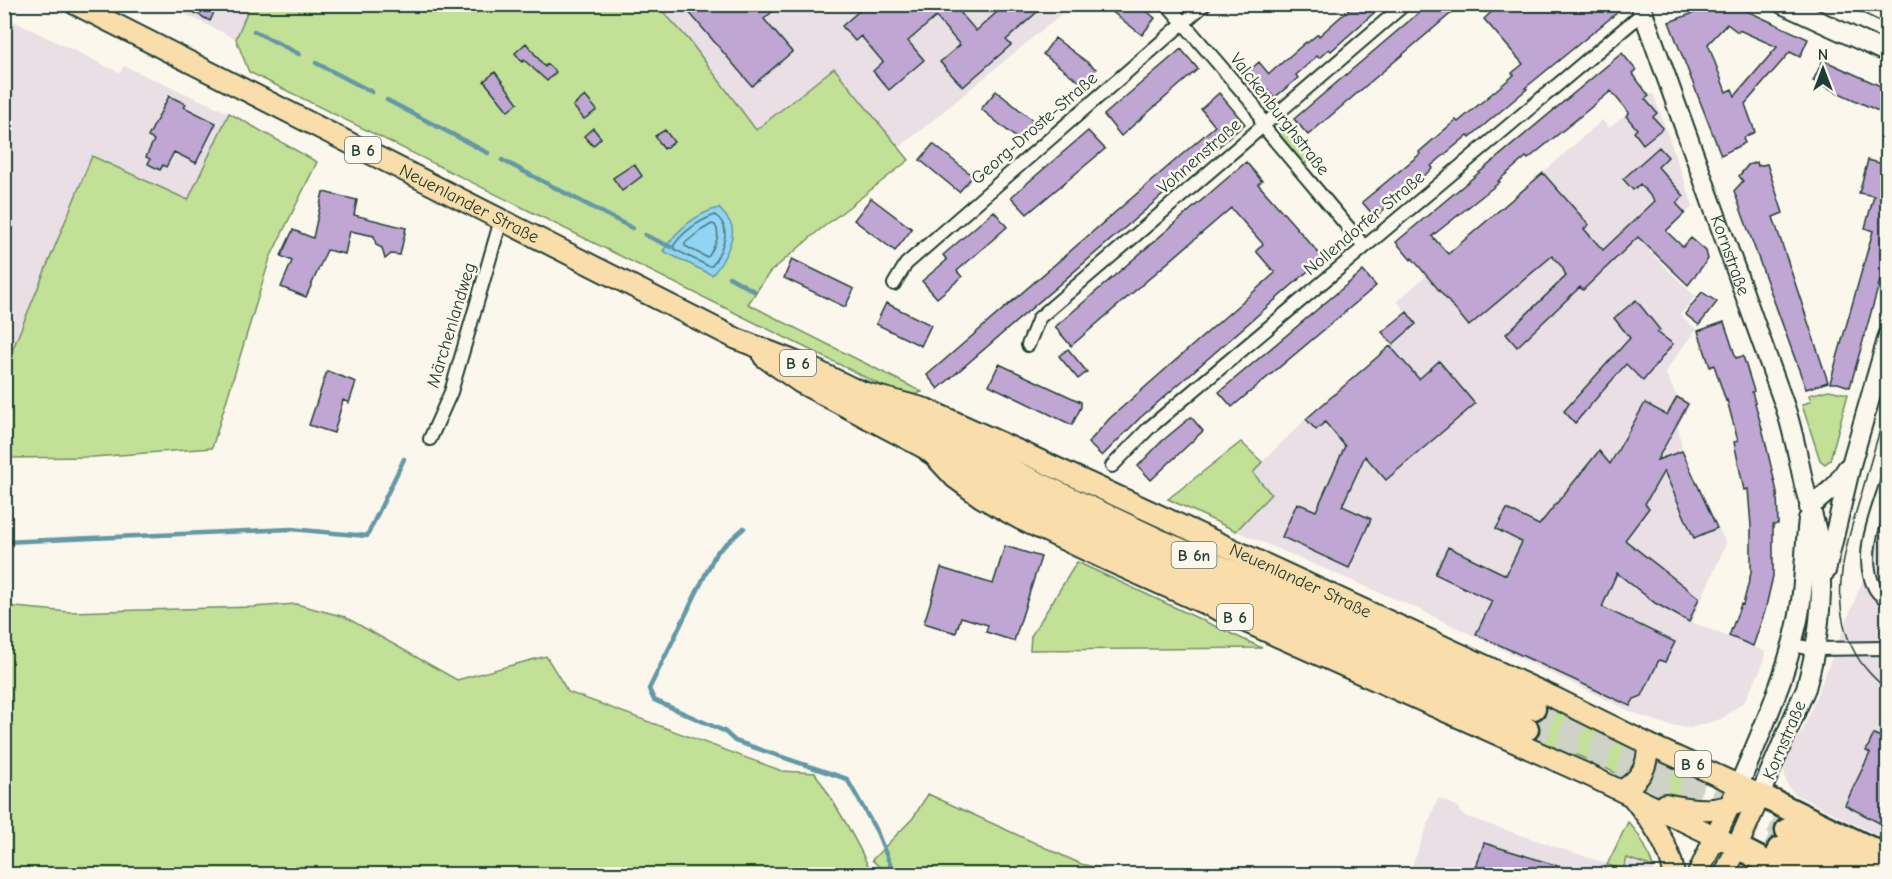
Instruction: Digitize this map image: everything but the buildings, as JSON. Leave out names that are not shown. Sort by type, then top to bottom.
[{"type":"highway","name":"Neuenlander Straße","points":[[858,392],[1025,477],[1156,539],[1345,621],[1530,718],[1336,640],[1030,503],[930,451]]},
{"type":"highway","points":[[1760,795],[1887,856]]},
{"type":"highway","points":[[1832,874],[1783,839],[1879,874]]},
{"type":"highway","points":[[1737,847],[1790,874]]},
{"type":"main road","name":"Neuenlander Straße","points":[[75,4],[737,339],[809,367],[858,392],[926,409],[1532,687],[1738,785]]},
{"type":"main road","name":"Neuenlander Straße","points":[[737,339],[801,383],[930,451],[956,478],[981,497],[1022,520],[1108,561],[1627,794],[1737,847]]},
{"type":"main road","points":[[1627,794],[1644,771],[1648,757],[1648,744]]},
{"type":"main road","points":[[1698,874],[1738,785]]},
{"type":"main road","name":"B 6","points":[[1738,785],[1760,795]]},
{"type":"main road","points":[[1627,794],[1688,809],[1706,810],[1728,807],[1760,795]]},
{"type":"main road","points":[[1627,794],[1665,846],[1671,858],[1674,874]]},
{"type":"main road","points":[[1725,874],[1760,795]]},
{"type":"street","name":"Valckenburghstraße","points":[[1167,4],[1253,104],[1262,125],[1364,246]]},
{"type":"street","name":"Georg-Droste-Straße","points":[[894,284],[906,264],[1205,4]]},
{"type":"street","name":"Vohnenstraße","points":[[1028,345],[1039,318],[1405,4]]},
{"type":"street","points":[[1782,4],[1887,53]]},
{"type":"street","name":"Nollendorfer Straße","points":[[1112,466],[1149,428],[1641,9]]},
{"type":"street","name":"Kornstraße","points":[[1641,9],[1784,400],[1818,537],[1821,599],[1815,649],[1806,688],[1760,795]]},
{"type":"street","name":"Märchenlandweg","points":[[430,439],[451,392],[501,220]]},
{"type":"street","points":[[1821,599],[1852,461],[1887,336]]},
{"type":"street","points":[[1809,508],[1835,486],[1852,461]]},
{"type":"street","points":[[1887,479],[1867,548],[1870,576],[1875,589],[1887,601]]},
{"type":"street","name":"Kornstraße","points":[[1738,785],[1768,714],[1792,645],[1804,580],[1809,508]]},
{"type":"street","points":[[1792,645],[1815,649],[1887,648]]},
{"type":"shaded area","points":[[1070,4],[1071,6],[899,148],[834,68],[756,130],[689,40],[657,5]]},
{"type":"shaded area","points":[[166,5],[250,5],[236,39]]},
{"type":"shaded area","points":[[5,17],[120,73],[124,66],[229,113],[188,200],[92,157],[5,368]]},
{"type":"shaded area","points":[[1653,93],[1693,206],[1649,251],[1695,296],[1680,315],[1696,329],[1665,372],[1676,395],[1690,404],[1678,426],[1682,449],[1726,544],[1691,622],[1766,652],[1761,669],[1744,702],[1721,719],[1690,728],[1668,725],[1636,714],[1416,608],[1236,531],[1271,494],[1253,473],[1262,462],[1306,419],[1416,324],[1397,301],[1602,120],[1609,128]]},
{"type":"shaded area","points":[[1887,511],[1887,840],[1796,795],[1790,789],[1784,772],[1876,547]]},
{"type":"shaded area","points":[[1438,798],[1458,807],[1460,813],[1467,817],[1622,869],[1626,858],[1653,867],[1655,874],[1409,874]]},
{"type":"green space","points":[[250,5],[657,5],[689,40],[756,130],[834,68],[909,160],[769,273],[748,304],[922,392],[907,398],[249,72],[236,39]]},
{"type":"green space","points":[[229,113],[317,162],[270,258],[212,448],[93,457],[5,458],[5,368],[92,156],[188,200]]},
{"type":"green space","points":[[1285,122],[1315,156],[1296,171],[1271,133]]},
{"type":"green space","points":[[1829,390],[1848,394],[1830,460],[1825,464],[1820,460],[1802,405],[1811,401],[1809,395]]},
{"type":"green space","points":[[1241,442],[1262,462],[1253,473],[1271,494],[1236,531],[1168,499]]},
{"type":"green space","points":[[1077,562],[1262,648],[1030,650],[1031,636]]},
{"type":"green space","points":[[296,604],[345,617],[457,680],[546,656],[568,692],[782,771],[815,773],[846,823],[872,874],[5,874],[5,606],[69,612]]},
{"type":"green space","points":[[1540,702],[1633,747],[1637,753],[1638,763],[1626,773],[1618,774],[1570,752],[1524,738]]},
{"type":"green space","points":[[1655,756],[1693,775],[1702,783],[1694,803],[1667,798],[1641,785],[1653,773]]},
{"type":"green space","points":[[928,794],[1081,864],[1124,874],[887,874],[872,860],[913,818]]},
{"type":"green space","points":[[1628,822],[1643,843],[1653,867],[1627,858],[1623,869],[1607,865]]},
{"type":"water","points":[[719,208],[730,222],[732,232],[726,252],[712,275],[663,251],[687,224],[702,214]]},
{"type":"waterway","points":[[254,31],[299,54]]},
{"type":"waterway","points":[[316,63],[372,92]]},
{"type":"waterway","points":[[387,100],[488,153]]},
{"type":"waterway","points":[[502,160],[632,228]]},
{"type":"waterway","points":[[645,235],[671,247]]},
{"type":"waterway","points":[[729,277],[754,291]]},
{"type":"waterway","points":[[4,542],[291,529],[367,536],[404,459]]},
{"type":"waterway","points":[[744,528],[716,553],[649,689],[654,700],[724,731],[735,741],[847,779],[877,832],[892,869],[902,874]]},
{"type":"waterway","points":[[963,874],[1027,872]]},
{"type":"tunnel","points":[[1534,708],[1787,830]]},
{"type":"tunnel","points":[[1527,729],[1779,849]]},
{"type":"tram line","points":[[1844,4],[1888,25]]},
{"type":"tram line","points":[[1888,404],[1846,550],[1840,591],[1845,630],[1853,649],[1864,666],[1888,691]]}]
